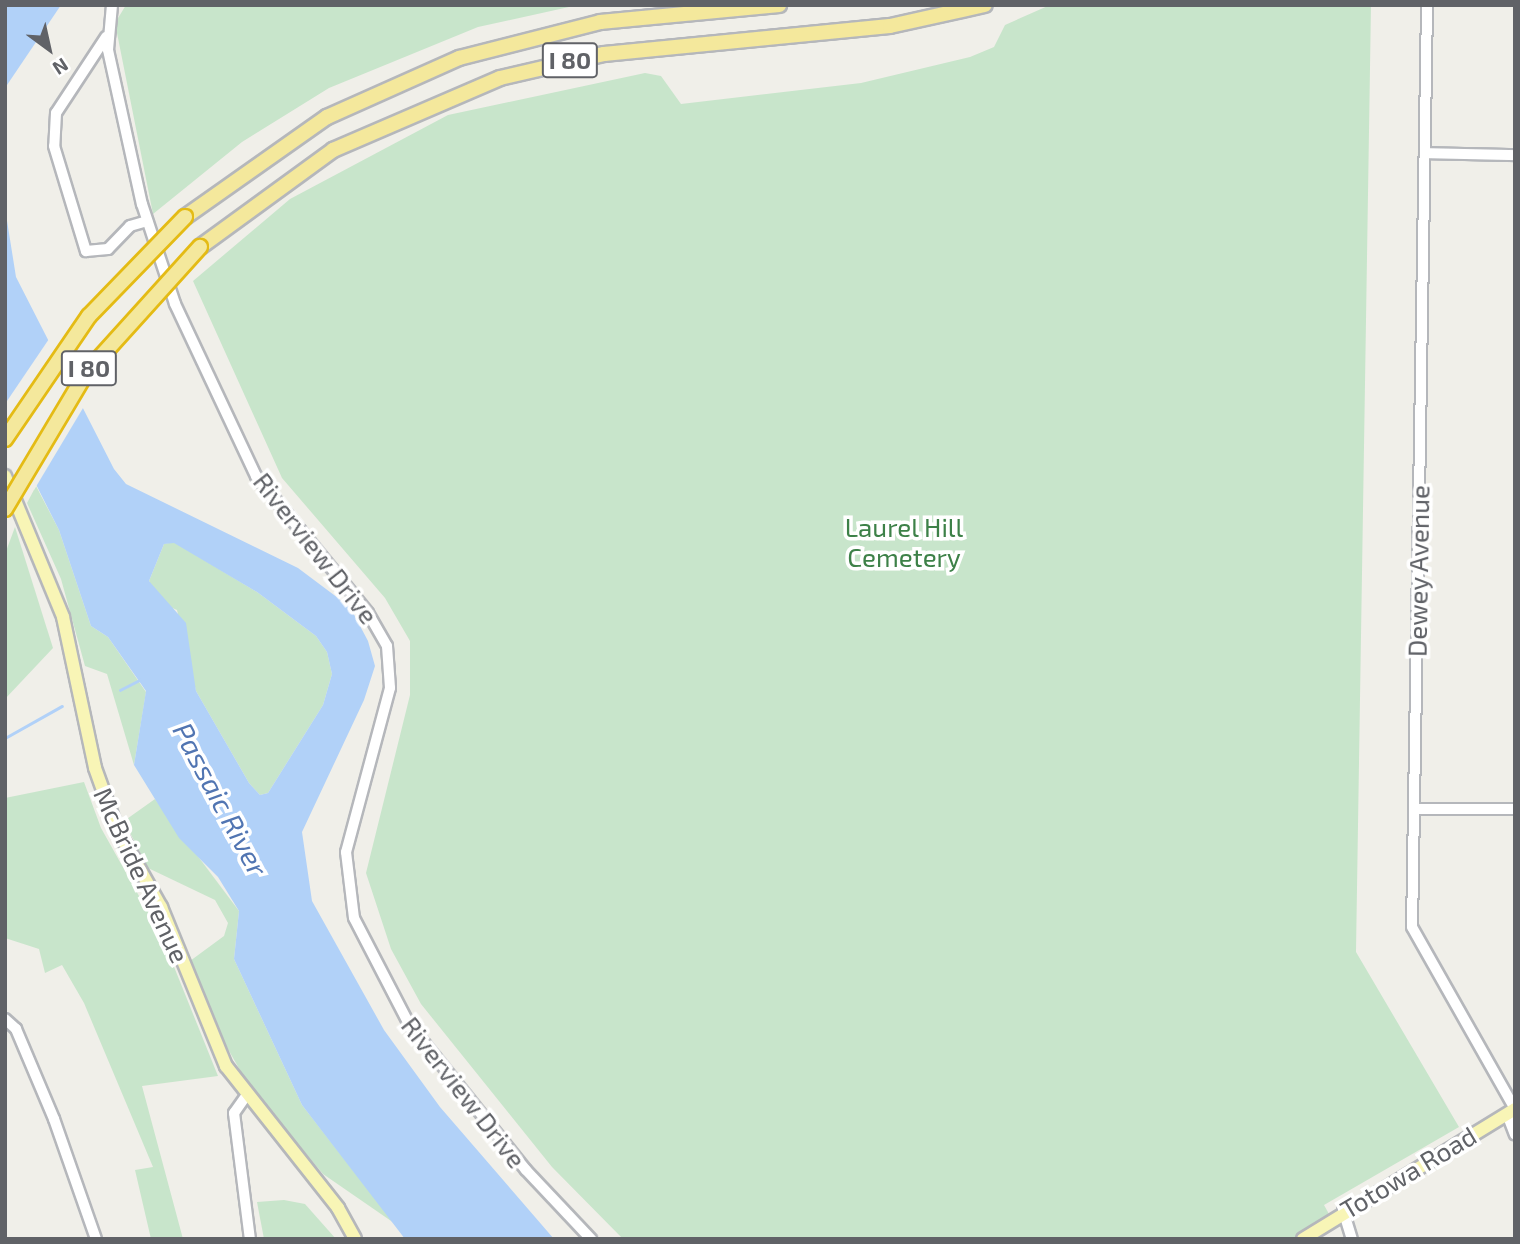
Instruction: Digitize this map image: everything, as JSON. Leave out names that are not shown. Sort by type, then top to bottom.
[{"type":"highway","name":"I 80","points":[[5,439],[89,316],[185,217],[295,136],[425,70],[600,22],[779,5]]},
{"type":"highway","name":"I 80","points":[[5,509],[86,373],[200,247],[333,150],[500,78],[604,54],[853,31],[985,5]]},
{"type":"main road","name":"McBride Avenue","points":[[5,476],[63,617],[107,806],[161,907],[222,1056],[246,1096],[338,1208],[355,1239]]},
{"type":"main road","name":"Totowa Road","points":[[1303,1239],[1343,1210],[1512,1110]]},
{"type":"street","name":"Riverview Drive","points":[[112,5],[106,37],[147,221],[175,304],[256,476],[368,613],[387,646],[390,688],[353,815],[345,868],[349,900],[369,956],[421,1041],[590,1239]]},
{"type":"street","name":"Dewey Avenue","points":[[1427,5],[1413,935],[1512,1110],[1515,1135]]},
{"type":"street","points":[[106,37],[56,113],[54,146],[86,251],[108,248],[130,226],[147,221]]},
{"type":"street","points":[[1424,153],[1515,155]]},
{"type":"street","points":[[1414,809],[1515,809]]},
{"type":"street","points":[[5,1019],[16,1029],[48,1106],[96,1239]]},
{"type":"street","points":[[246,1096],[234,1113],[250,1239]]},
{"type":"street","points":[[1343,1210],[1352,1239]]},
{"type":"green space","points":[[126,5],[578,5],[478,27],[329,88],[242,142],[153,214],[115,23]]},
{"type":"green space","name":"Laurel Hill Cemetery","points":[[1050,5],[1371,5],[1356,952],[1459,1127],[1324,1205],[1329,1214],[1296,1239],[623,1239],[552,1167],[421,1004],[391,949],[366,873],[410,695],[410,641],[385,598],[282,478],[193,281],[290,199],[448,115],[645,73],[661,76],[681,104],[861,83],[970,57],[994,47],[1005,25]]},
{"type":"green space","points":[[36,486],[59,530],[91,626],[108,637],[146,692],[134,765],[107,674],[85,666],[61,579],[27,503]]},
{"type":"green space","points":[[15,527],[53,648],[5,699],[5,554]]},
{"type":"green space","points":[[174,542],[257,592],[316,636],[327,652],[332,674],[323,705],[268,793],[260,795],[249,783],[196,691],[177,610],[163,604],[149,581],[164,544]]},
{"type":"green space","points":[[84,782],[101,828],[162,937],[218,1076],[142,1086],[183,1239],[151,1239],[135,1170],[153,1167],[84,1003],[62,965],[45,973],[39,949],[5,938],[5,798]]},
{"type":"green space","points":[[155,799],[239,911],[234,959],[302,1105],[394,1223],[323,1174],[249,1086],[220,1035],[190,961],[224,936],[228,923],[215,900],[148,868],[124,821]]},
{"type":"green space","points":[[284,1200],[305,1204],[336,1239],[264,1239],[257,1202]]},
{"type":"water","points":[[5,5],[61,5],[5,88]]},
{"type":"water","name":"Passaic River","points":[[5,208],[16,277],[114,469],[126,484],[298,568],[350,607],[368,641],[375,666],[364,700],[302,832],[312,901],[384,1030],[440,1107],[554,1239],[405,1239],[302,1105],[234,959],[239,911],[218,877],[179,838],[134,765],[146,691],[108,637],[91,626],[59,530],[5,423]],"holes":[[[174,543],[257,592],[316,636],[327,652],[332,674],[323,705],[268,793],[260,795],[249,783],[196,691],[186,623],[149,581],[164,544]]]},
{"type":"pier","points":[[51,336],[86,403],[34,490],[5,431],[5,404]]},
{"type":"waterway","points":[[120,690],[140,680]]},
{"type":"waterway","points":[[5,738],[62,706]]}]
